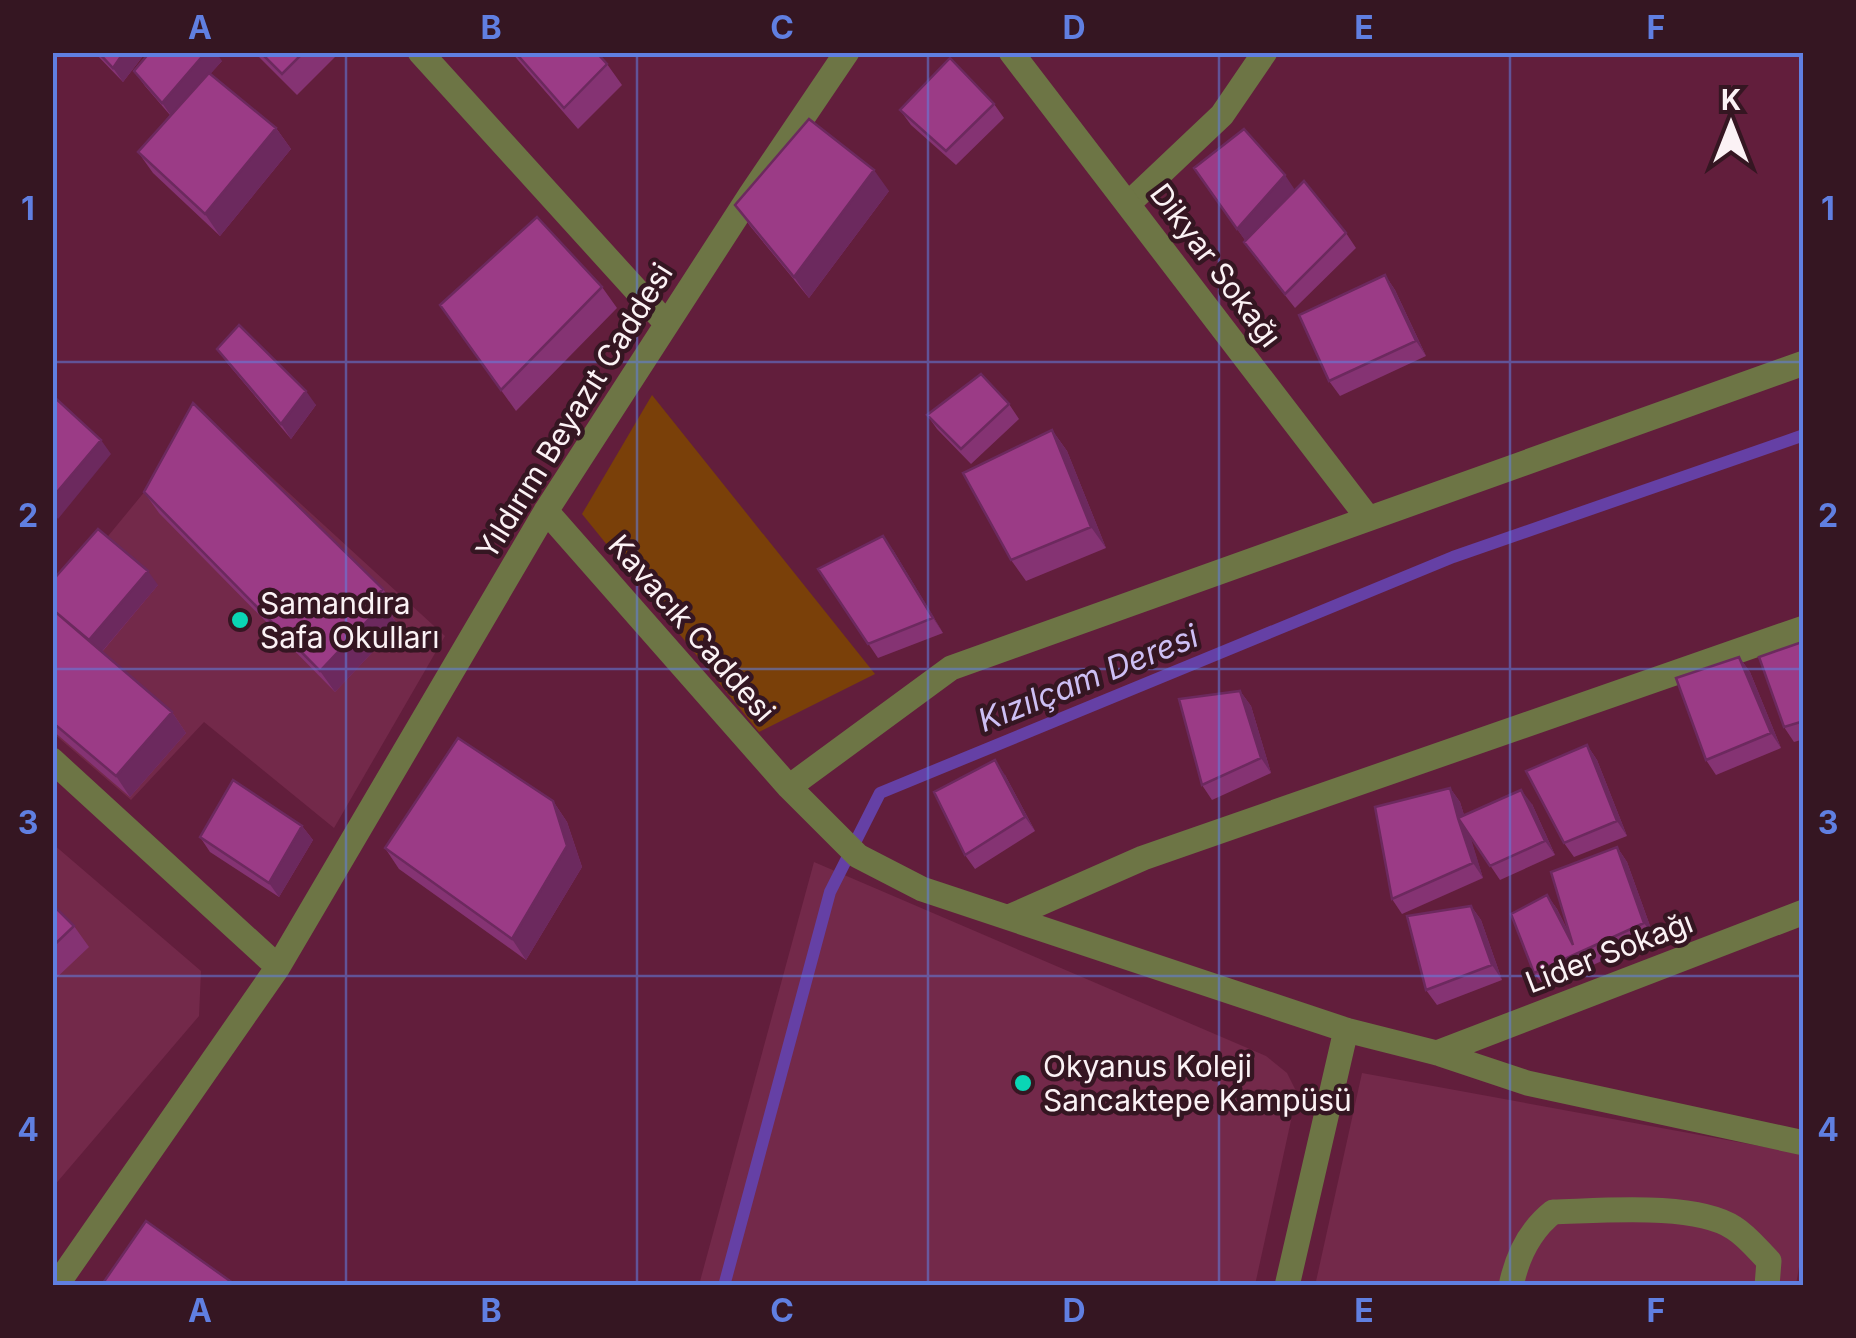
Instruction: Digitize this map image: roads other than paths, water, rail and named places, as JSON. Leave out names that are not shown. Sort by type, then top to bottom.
[{"type":"street","points":[[420,52],[667,324]]},
{"type":"street","name":"Yıldırım Beyazıt Caddesi","points":[[56,1286],[278,968],[546,511],[847,52]]},
{"type":"street","name":"Dikyar Sokağı","points":[[1011,52],[1368,518]]},
{"type":"street","points":[[1128,204],[1222,115],[1265,52]]},
{"type":"street","points":[[789,787],[951,668],[1804,363]]},
{"type":"street","name":"Kavacık Caddesi","points":[[546,511],[789,787],[858,856],[922,889],[1346,1030],[1437,1052],[1527,1082],[1804,1142]]},
{"type":"street","points":[[1010,916],[1143,858],[1804,628]]},
{"type":"street","points":[[52,760],[278,968]]},
{"type":"street","name":"Lider Sokağı","points":[[1437,1052],[1804,912]]},
{"type":"street","points":[[1287,1286],[1346,1030]]},
{"type":"street","points":[[1511,1286],[1516,1261],[1540,1222],[1553,1212],[1656,1210],[1719,1220],[1736,1228],[1769,1261],[1767,1286]]},
{"type":"waterway","name":"Kızılçam Deresi","points":[[724,1286],[830,892],[880,793],[1453,557],[1804,435]]},
{"type":"place","name":"Samandıra Safa Okulları","points":[[240,620]]},
{"type":"place","name":"Okyanus Koleji Sancaktepe Kampüsü","points":[[1023,1083]]}]
